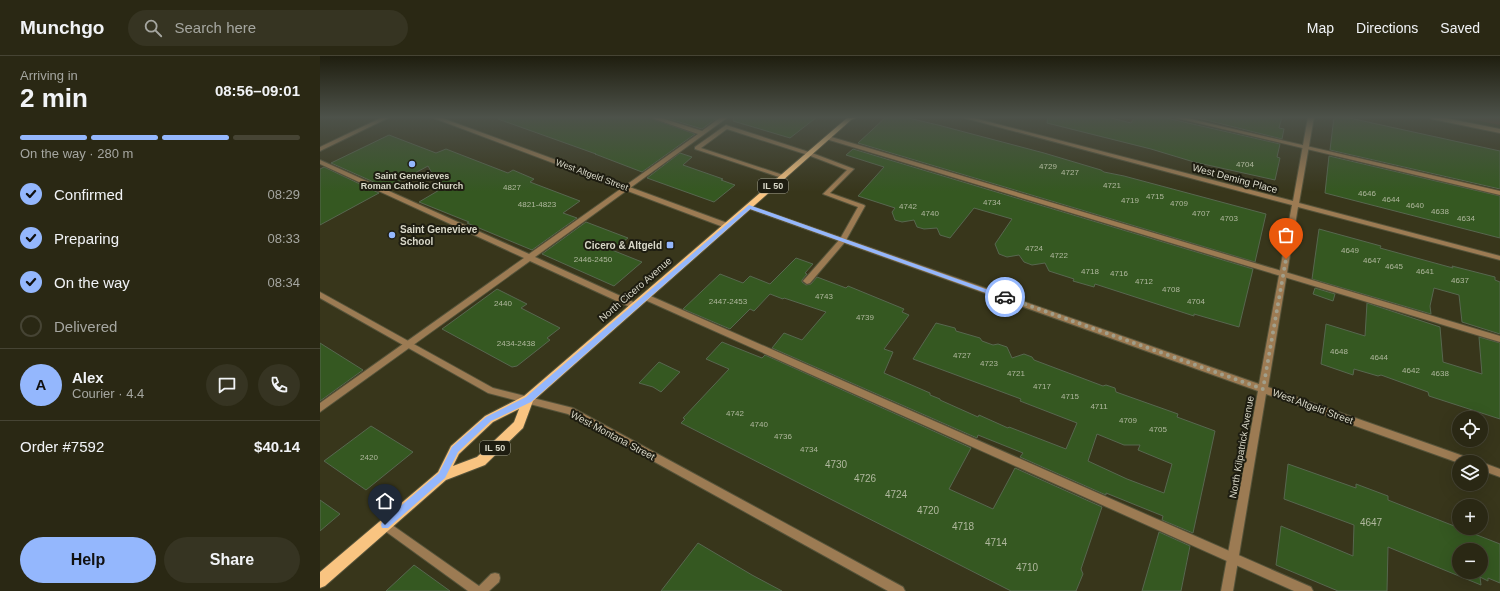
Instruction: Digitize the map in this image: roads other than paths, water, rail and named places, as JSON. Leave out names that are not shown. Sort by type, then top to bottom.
[{"type":"main road","name":"North Cicero Avenue","points":[[442,476],[455,450],[489,419],[528,400],[824,142]]},
{"type":"main road","name":"North Cicero Avenue","points":[[320,582],[442,476],[481,461],[519,425],[528,400]]},
{"type":"street","points":[[320,149],[335,142]]},
{"type":"street","name":"West Altgeld Street","points":[[502,142],[728,226]]},
{"type":"street","points":[[320,408],[690,142]]},
{"type":"street","points":[[705,142],[697,148],[784,177]]},
{"type":"street","points":[[773,142],[851,169],[826,194],[862,206],[843,240],[807,280]]},
{"type":"street","points":[[841,142],[1500,339]]},
{"type":"street","name":"West Deming Place","points":[[1059,142],[1500,258]]},
{"type":"street","points":[[1281,142],[1500,194]]},
{"type":"street","name":"North Kilpatrick Avenue","points":[[1227,591],[1307,142]]},
{"type":"street","points":[[320,162],[635,306]]},
{"type":"street","name":"West Altgeld Street","points":[[749,207],[1452,456]]},
{"type":"street","name":"West Montana Street","points":[[320,295],[491,391],[570,411],[899,591]]},
{"type":"street","points":[[646,297],[1307,591]]},
{"type":"street","points":[[1488,469],[1500,473]]},
{"type":"street","points":[[385,525],[477,591]]},
{"type":"street","points":[[481,591],[495,578]]},
{"type":"place","name":"Saint Genevieves Roman Catholic Church","points":[[412,164]]},
{"type":"place","name":"Saint Genevieve School","points":[[392,235]]},
{"type":"place","name":"Cicero & Altgeld","points":[[670,245]]}]
